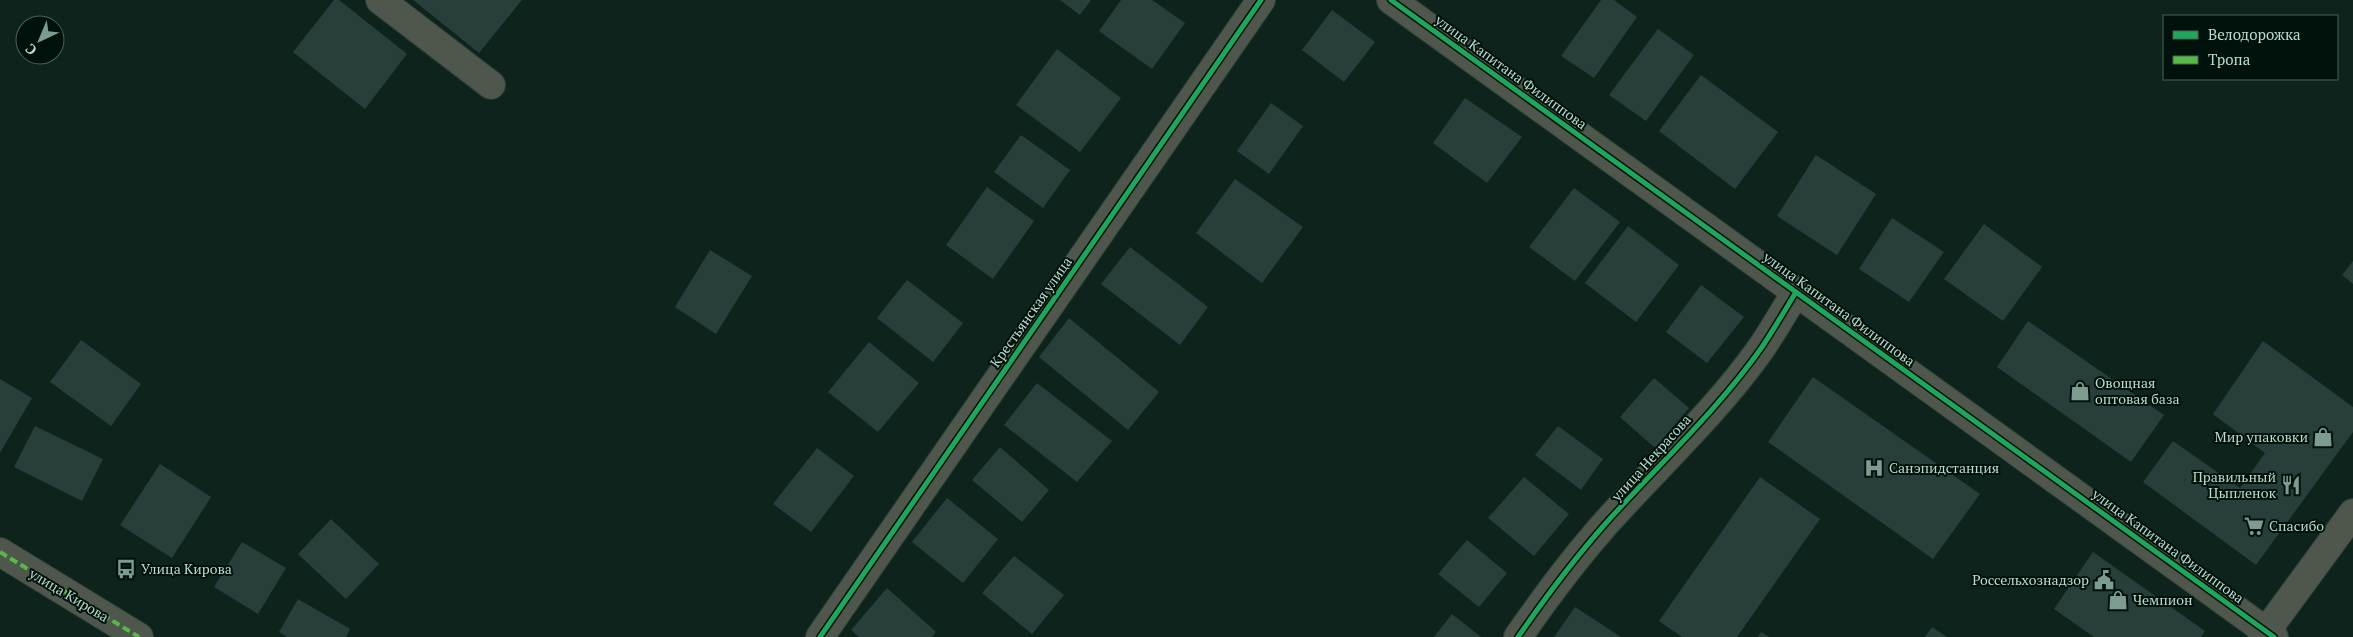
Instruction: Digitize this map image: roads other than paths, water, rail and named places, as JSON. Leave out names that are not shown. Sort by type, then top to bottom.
[{"type":"street","points":[[380,0],[491,85]]},
{"type":"street","name":"Крестьянская улица","points":[[820,637],[1261,0]]},
{"type":"street","name":"улица Капитана Филиппова","points":[[1391,0],[2267,635]]},
{"type":"street","name":"улица Некрасова","points":[[1518,637],[1551,590],[1606,523],[1649,478],[1762,347],[1796,292]]},
{"type":"street","points":[[2267,635],[2353,513]]},
{"type":"street","name":"улица Кирова","points":[[0,552],[137,636]]},
{"type":"place","name":"Овощная оптовая база","points":[[2080,391]]},
{"type":"place","name":"Мир упаковки","points":[[2323,437]]},
{"type":"place","name":"Санэпидстанция","points":[[1874,468]]},
{"type":"place","name":"Правильный Цыпленок","points":[[2291,485]]},
{"type":"place","name":"Спасибо","points":[[2254,526]]},
{"type":"place","name":"Улица Кирова","points":[[126,569]]},
{"type":"place","name":"Россельхознадзор","points":[[2104,580]]},
{"type":"place","name":"Чемпион","points":[[2118,600]]}]
